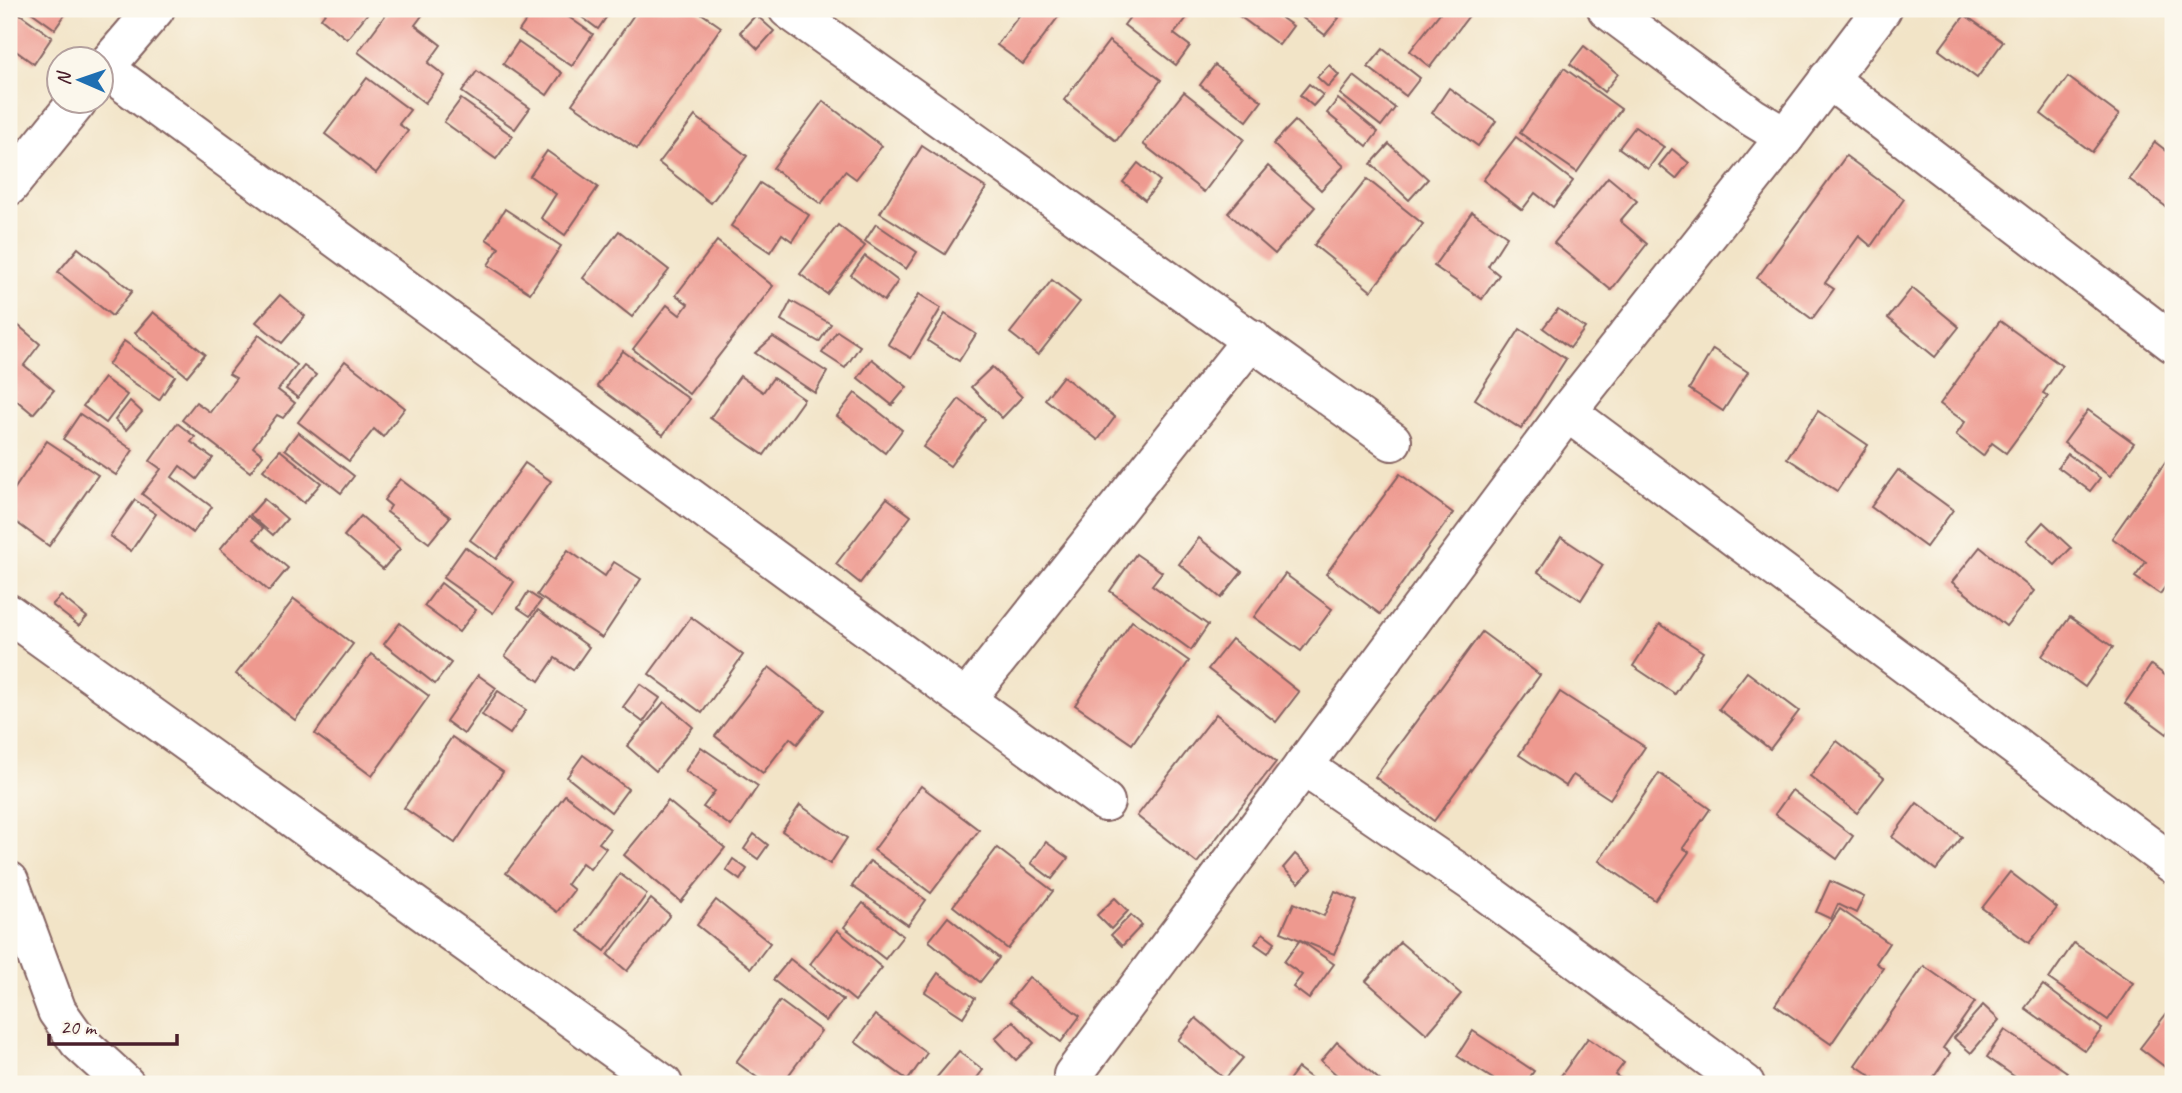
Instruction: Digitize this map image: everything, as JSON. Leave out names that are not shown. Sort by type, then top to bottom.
[{"type":"street","points":[[116,55],[155,9]]},
{"type":"street","points":[[788,9],[1392,441]]},
{"type":"street","points":[[1607,9],[1752,117],[1785,137]]},
{"type":"street","points":[[1073,1075],[1567,412],[1785,137],[1882,9]]},
{"type":"street","points":[[116,79],[1105,802]]},
{"type":"street","points":[[1828,79],[2173,342]]},
{"type":"street","points":[[9,186],[66,116]]},
{"type":"street","points":[[966,699],[1252,339]]},
{"type":"street","points":[[1567,412],[2173,864]]},
{"type":"street","points":[[9,614],[663,1084]]},
{"type":"street","points":[[1303,766],[1471,881],[1745,1084]]},
{"type":"street","points":[[9,881],[57,1011],[79,1042],[125,1084]]},
{"type":"building","points":[[9,9],[13,9],[52,37],[34,64],[9,46]]},
{"type":"building","points":[[27,9],[69,9],[55,29]]},
{"type":"building","points":[[328,9],[371,9],[347,39],[321,18]]},
{"type":"building","points":[[390,9],[427,9],[415,25],[441,45],[428,63],[445,76],[425,103],[358,52]]},
{"type":"building","points":[[534,9],[557,9],[593,34],[572,66],[519,31]]},
{"type":"building","points":[[571,9],[612,9],[598,29]]},
{"type":"building","points":[[638,9],[695,9],[721,27],[637,149],[572,104]]},
{"type":"building","points":[[1024,9],[1064,9],[1023,64],[997,45]]},
{"type":"building","points":[[1136,9],[1194,9],[1174,34],[1190,46],[1176,65],[1124,25]]},
{"type":"building","points":[[1243,9],[1269,9],[1293,26],[1279,45],[1238,15]]},
{"type":"building","points":[[1291,9],[1327,9],[1339,18],[1325,35]]},
{"type":"building","points":[[1443,9],[1474,9],[1430,67],[1410,51]]},
{"type":"building","points":[[756,15],[774,31],[758,49],[740,32]]},
{"type":"building","points":[[1965,15],[2003,42],[1977,78],[1939,50]]},
{"type":"building","points":[[1109,41],[1161,80],[1116,141],[1064,100]]},
{"type":"building","points":[[518,42],[562,73],[547,95],[503,64]]},
{"type":"building","points":[[1584,46],[1618,74],[1604,92],[1570,64]]},
{"type":"building","points":[[1383,49],[1420,78],[1406,96],[1368,67]]},
{"type":"building","points":[[1215,65],[1262,101],[1247,121],[1200,85]]},
{"type":"building","points":[[1329,65],[1339,75],[1328,87],[1317,77]]},
{"type":"building","points":[[1564,68],[1621,109],[1577,172],[1520,133]]},
{"type":"building","points":[[477,71],[530,108],[515,129],[462,92]]},
{"type":"building","points":[[1354,76],[1395,108],[1381,126],[1340,94]]},
{"type":"building","points":[[2068,77],[2119,115],[2092,152],[2041,114]]},
{"type":"building","points":[[367,78],[410,110],[399,124],[408,131],[376,173],[325,134]]},
{"type":"building","points":[[1309,84],[1323,95],[1313,106],[1300,95]]},
{"type":"building","points":[[1449,88],[1496,121],[1478,146],[1432,113]]},
{"type":"building","points":[[1184,92],[1244,139],[1204,192],[1143,144]]},
{"type":"building","points":[[461,99],[513,136],[496,159],[444,122]]},
{"type":"building","points":[[1338,99],[1378,132],[1367,146],[1327,113]]},
{"type":"building","points":[[823,101],[882,146],[856,179],[845,171],[821,204],[773,168]]},
{"type":"building","points":[[695,116],[747,156],[711,203],[659,163]]},
{"type":"building","points":[[1295,121],[1344,166],[1321,190],[1273,144]]},
{"type":"building","points":[[1635,127],[1664,147],[1648,169],[1619,148]]},
{"type":"building","points":[[1516,137],[1573,181],[1553,207],[1535,193],[1522,210],[1483,180]]},
{"type":"building","points":[[2155,142],[2173,156],[2173,212],[2129,179]]},
{"type":"building","points":[[1389,144],[1428,179],[1409,200],[1371,164]]},
{"type":"building","points":[[922,146],[986,188],[945,254],[880,213]]},
{"type":"building","points":[[1672,149],[1689,163],[1676,179],[1659,165]]},
{"type":"building","points":[[547,151],[598,187],[565,235],[541,218],[556,194],[530,176]]},
{"type":"building","points":[[1846,156],[1904,199],[1871,246],[1859,236],[1825,283],[1834,289],[1812,319],[1757,278]]},
{"type":"building","points":[[1138,163],[1160,181],[1145,200],[1123,182]]},
{"type":"building","points":[[1268,166],[1315,207],[1275,254],[1228,213]]},
{"type":"building","points":[[1608,177],[1637,201],[1620,221],[1647,244],[1611,290],[1554,243]]},
{"type":"building","points":[[1367,179],[1423,224],[1371,291],[1314,245]]},
{"type":"building","points":[[760,183],[809,215],[792,241],[782,234],[770,252],[731,226]]},
{"type":"building","points":[[505,209],[561,246],[530,293],[488,265],[499,248],[486,239]]},
{"type":"building","points":[[1472,212],[1507,236],[1488,266],[1499,275],[1482,299],[1434,266]]},
{"type":"building","points":[[876,224],[917,252],[906,269],[865,241]]},
{"type":"building","points":[[838,225],[865,246],[827,294],[800,274]]},
{"type":"building","points":[[619,231],[669,270],[632,317],[583,278]]},
{"type":"building","points":[[717,241],[773,286],[689,394],[633,349],[667,305],[680,315],[688,304],[676,295]]},
{"type":"building","points":[[78,248],[132,291],[112,316],[58,272]]},
{"type":"building","points":[[865,256],[898,281],[884,301],[851,275]]},
{"type":"building","points":[[1052,280],[1080,302],[1038,355],[1010,333]]},
{"type":"building","points":[[1912,288],[1959,327],[1935,357],[1888,318]]},
{"type":"building","points":[[919,294],[941,308],[911,358],[888,344]]},
{"type":"building","points":[[280,295],[305,316],[282,343],[256,322]]},
{"type":"building","points":[[791,301],[831,324],[819,342],[781,320]]},
{"type":"building","points":[[1558,309],[1585,328],[1570,348],[1543,328]]},
{"type":"building","points":[[153,312],[205,354],[187,376],[135,333]]},
{"type":"building","points":[[945,314],[976,334],[959,361],[928,341]]},
{"type":"building","points":[[2000,321],[2062,366],[2043,393],[2048,396],[2006,453],[1992,443],[1983,456],[1956,435],[1965,422],[1940,404]]},
{"type":"building","points":[[19,326],[40,344],[24,365],[54,390],[33,414],[9,394],[9,339]]},
{"type":"building","points":[[1520,329],[1566,359],[1521,429],[1475,399]]},
{"type":"building","points":[[837,331],[860,346],[845,368],[822,353]]},
{"type":"building","points":[[259,335],[297,365],[278,390],[295,403],[283,418],[277,415],[253,447],[263,455],[250,472],[182,420],[196,402],[210,412],[236,378],[229,374]]},
{"type":"building","points":[[773,337],[827,372],[815,393],[755,353]]},
{"type":"building","points":[[124,341],[175,376],[159,400],[108,365]]},
{"type":"building","points":[[1713,349],[1748,372],[1723,411],[1689,389]]},
{"type":"building","points":[[623,351],[689,399],[663,435],[597,386]]},
{"type":"building","points":[[872,359],[907,387],[892,405],[858,378]]},
{"type":"building","points":[[345,361],[405,408],[383,437],[374,429],[349,461],[298,422]]},
{"type":"building","points":[[304,366],[316,375],[298,398],[286,389]]},
{"type":"building","points":[[992,367],[1022,397],[1002,418],[971,387]]},
{"type":"building","points":[[740,376],[763,392],[773,378],[804,399],[764,455],[710,418]]},
{"type":"building","points":[[1063,376],[1115,417],[1098,440],[1045,399]]},
{"type":"building","points":[[104,378],[127,395],[106,423],[83,406]]},
{"type":"building","points":[[855,393],[902,430],[885,453],[837,416]]},
{"type":"building","points":[[959,399],[985,419],[950,466],[923,447]]},
{"type":"building","points":[[130,401],[142,412],[126,430],[115,420]]},
{"type":"building","points":[[2088,410],[2134,443],[2110,476],[2064,443]]},
{"type":"building","points":[[1818,411],[1868,445],[1837,491],[1787,458]]},
{"type":"building","points":[[80,414],[133,450],[116,475],[63,439]]},
{"type":"building","points":[[177,423],[195,437],[191,442],[213,458],[197,479],[180,466],[172,477],[212,507],[193,533],[142,494],[161,469],[150,461]]},
{"type":"building","points":[[298,432],[354,476],[341,493],[285,449]]},
{"type":"building","points":[[47,441],[98,475],[49,546],[9,517],[9,497]]},
{"type":"building","points":[[280,450],[321,483],[304,503],[263,470]]},
{"type":"building","points":[[2173,451],[2173,582],[2170,580],[2160,594],[2135,577],[2146,562],[2112,538]]},
{"type":"building","points":[[2068,454],[2100,478],[2090,491],[2058,467]]},
{"type":"building","points":[[525,463],[551,481],[496,559],[470,540]]},
{"type":"building","points":[[1898,470],[1953,510],[1926,547],[1871,507]]},
{"type":"building","points":[[1400,474],[1453,513],[1380,614],[1326,574]]},
{"type":"building","points":[[400,479],[450,517],[429,543],[387,512],[391,506],[384,500]]},
{"type":"building","points":[[887,498],[911,516],[860,583],[836,564]]},
{"type":"building","points":[[264,499],[287,519],[273,535],[250,515]]},
{"type":"building","points":[[135,500],[156,514],[131,551],[110,536]]},
{"type":"building","points":[[248,516],[263,528],[254,539],[288,568],[269,591],[220,549]]},
{"type":"building","points":[[361,516],[400,549],[383,569],[344,536]]},
{"type":"building","points":[[2043,522],[2071,548],[2055,565],[2027,540]]},
{"type":"building","points":[[1561,537],[1603,565],[1581,600],[1538,572]]},
{"type":"building","points":[[1199,538],[1242,572],[1221,598],[1179,564]]},
{"type":"building","points":[[465,547],[514,582],[493,613],[443,578]]},
{"type":"building","points":[[1980,547],[2034,591],[2006,626],[1952,582]]},
{"type":"building","points":[[568,550],[605,576],[614,562],[641,579],[602,638],[537,595]]},
{"type":"building","points":[[1136,554],[1162,572],[1152,585],[1208,625],[1191,650],[1110,591]]},
{"type":"building","points":[[1285,574],[1332,609],[1301,651],[1254,617]]},
{"type":"building","points":[[441,583],[476,610],[459,632],[424,606]]},
{"type":"building","points":[[528,592],[541,601],[530,616],[518,608]]},
{"type":"building","points":[[61,596],[87,617],[79,626],[52,605]]},
{"type":"building","points":[[294,599],[353,644],[295,720],[236,674]]},
{"type":"building","points":[[538,610],[589,647],[573,670],[555,658],[539,681],[505,656]]},
{"type":"building","points":[[691,617],[743,655],[702,713],[649,674]]},
{"type":"building","points":[[2070,617],[2113,647],[2085,687],[2042,656]]},
{"type":"building","points":[[1132,621],[1189,661],[1132,744],[1075,705]]},
{"type":"building","points":[[400,623],[451,663],[435,684],[384,644]]},
{"type":"building","points":[[1660,624],[1703,652],[1675,694],[1633,666]]},
{"type":"building","points":[[1482,632],[1540,675],[1434,821],[1375,777]]},
{"type":"building","points":[[1232,639],[1299,692],[1276,722],[1208,669]]},
{"type":"building","points":[[371,654],[429,696],[372,776],[315,734]]},
{"type":"building","points":[[2151,665],[2173,681],[2173,725],[2167,734],[2125,703]]},
{"type":"building","points":[[769,667],[824,710],[797,744],[790,738],[763,773],[715,736]]},
{"type":"building","points":[[1747,672],[1799,711],[1770,749],[1719,709]]},
{"type":"building","points":[[478,675],[496,688],[464,734],[446,721]]},
{"type":"building","points":[[640,684],[660,698],[643,722],[623,707]]},
{"type":"building","points":[[498,691],[526,710],[510,734],[482,715]]},
{"type":"building","points":[[1560,692],[1645,747],[1610,799],[1573,775],[1566,786],[1519,755]]},
{"type":"building","points":[[664,702],[693,727],[656,771],[627,746]]},
{"type":"building","points":[[1216,714],[1276,762],[1197,863],[1137,816]]},
{"type":"building","points":[[452,737],[503,772],[455,843],[404,808]]},
{"type":"building","points":[[1837,741],[1884,778],[1857,813],[1810,776]]},
{"type":"building","points":[[701,747],[758,786],[731,826],[703,807],[715,791],[685,771]]},
{"type":"building","points":[[583,755],[628,789],[611,812],[567,777]]},
{"type":"building","points":[[1659,773],[1710,809],[1683,848],[1689,852],[1655,900],[1599,861]]},
{"type":"building","points":[[921,786],[979,830],[931,893],[874,850]]},
{"type":"building","points":[[1792,790],[1853,836],[1837,859],[1775,814]]},
{"type":"building","points":[[565,795],[610,829],[599,843],[606,848],[590,869],[582,863],[567,884],[574,890],[557,912],[506,873]]},
{"type":"building","points":[[668,801],[725,848],[681,902],[624,855]]},
{"type":"building","points":[[1917,803],[1962,837],[1936,870],[1892,837]]},
{"type":"building","points":[[800,805],[847,838],[830,864],[782,831]]},
{"type":"building","points":[[754,834],[768,845],[758,859],[744,849]]},
{"type":"building","points":[[1046,842],[1068,858],[1052,879],[1031,863]]},
{"type":"building","points":[[997,848],[1053,891],[1008,949],[953,906]]},
{"type":"building","points":[[1295,854],[1312,869],[1299,883],[1283,868]]},
{"type":"building","points":[[733,859],[747,869],[740,880],[726,870]]},
{"type":"building","points":[[870,861],[926,900],[908,925],[852,886]]},
{"type":"building","points":[[2010,872],[2057,908],[2029,943],[1982,908]]},
{"type":"building","points":[[620,874],[647,894],[605,951],[578,931]]},
{"type":"building","points":[[1830,881],[1864,897],[1856,913],[1838,904],[1831,919],[1816,912]]},
{"type":"building","points":[[1335,891],[1357,901],[1334,954],[1281,932],[1294,903],[1324,916]]},
{"type":"building","points":[[1115,898],[1128,911],[1111,929],[1097,915]]},
{"type":"building","points":[[651,899],[670,915],[627,971],[608,955]]},
{"type":"building","points":[[716,900],[770,943],[751,968],[697,925]]},
{"type":"building","points":[[863,903],[903,936],[885,959],[844,927]]},
{"type":"building","points":[[1840,909],[1889,943],[1876,963],[1883,968],[1831,1044],[1775,1005]]},
{"type":"building","points":[[1131,915],[1142,925],[1122,946],[1111,935]]},
{"type":"building","points":[[948,917],[999,958],[980,982],[929,941]]},
{"type":"building","points":[[837,930],[882,968],[855,1001],[810,964]]},
{"type":"building","points":[[1263,933],[1275,942],[1268,953],[1255,944]]},
{"type":"building","points":[[1300,940],[1334,964],[1309,999],[1293,987],[1302,975],[1284,962]]},
{"type":"building","points":[[1400,942],[1461,994],[1427,1034],[1366,981]]},
{"type":"building","points":[[2074,943],[2133,983],[2108,1020],[2049,979]]},
{"type":"building","points":[[790,959],[843,1000],[826,1021],[773,980]]},
{"type":"building","points":[[1924,966],[1975,1002],[1943,1048],[1950,1053],[1929,1084],[1907,1084],[1899,1079],[1895,1084],[1883,1084],[1855,1065]]},
{"type":"building","points":[[938,973],[975,998],[963,1017],[925,992]]},
{"type":"building","points":[[1029,977],[1080,1016],[1061,1042],[1009,1002]]},
{"type":"building","points":[[2043,985],[2102,1029],[2085,1051],[2025,1008]]},
{"type":"building","points":[[780,1001],[821,1031],[782,1084],[766,1084],[736,1062]]},
{"type":"building","points":[[1983,1005],[1999,1020],[1971,1053],[1954,1038]]},
{"type":"building","points":[[2170,1009],[2173,1011],[2173,1073],[2140,1048]]},
{"type":"building","points":[[875,1015],[927,1053],[908,1080],[855,1042]]},
{"type":"building","points":[[1196,1018],[1243,1058],[1225,1079],[1178,1040]]},
{"type":"building","points":[[1013,1021],[1034,1043],[1016,1060],[995,1038]]},
{"type":"building","points":[[2005,1030],[2067,1072],[2059,1084],[2025,1084],[1987,1057]]},
{"type":"building","points":[[1473,1031],[1534,1071],[1525,1084],[1501,1084],[1457,1056]]},
{"type":"building","points":[[1588,1038],[1624,1063],[1615,1075],[1629,1084],[1555,1084]]},
{"type":"building","points":[[1337,1042],[1384,1084],[1347,1084],[1321,1061]]},
{"type":"building","points":[[959,1051],[983,1070],[972,1084],[931,1084]]},
{"type":"building","points":[[1298,1068],[1319,1084],[1286,1084]]}]
